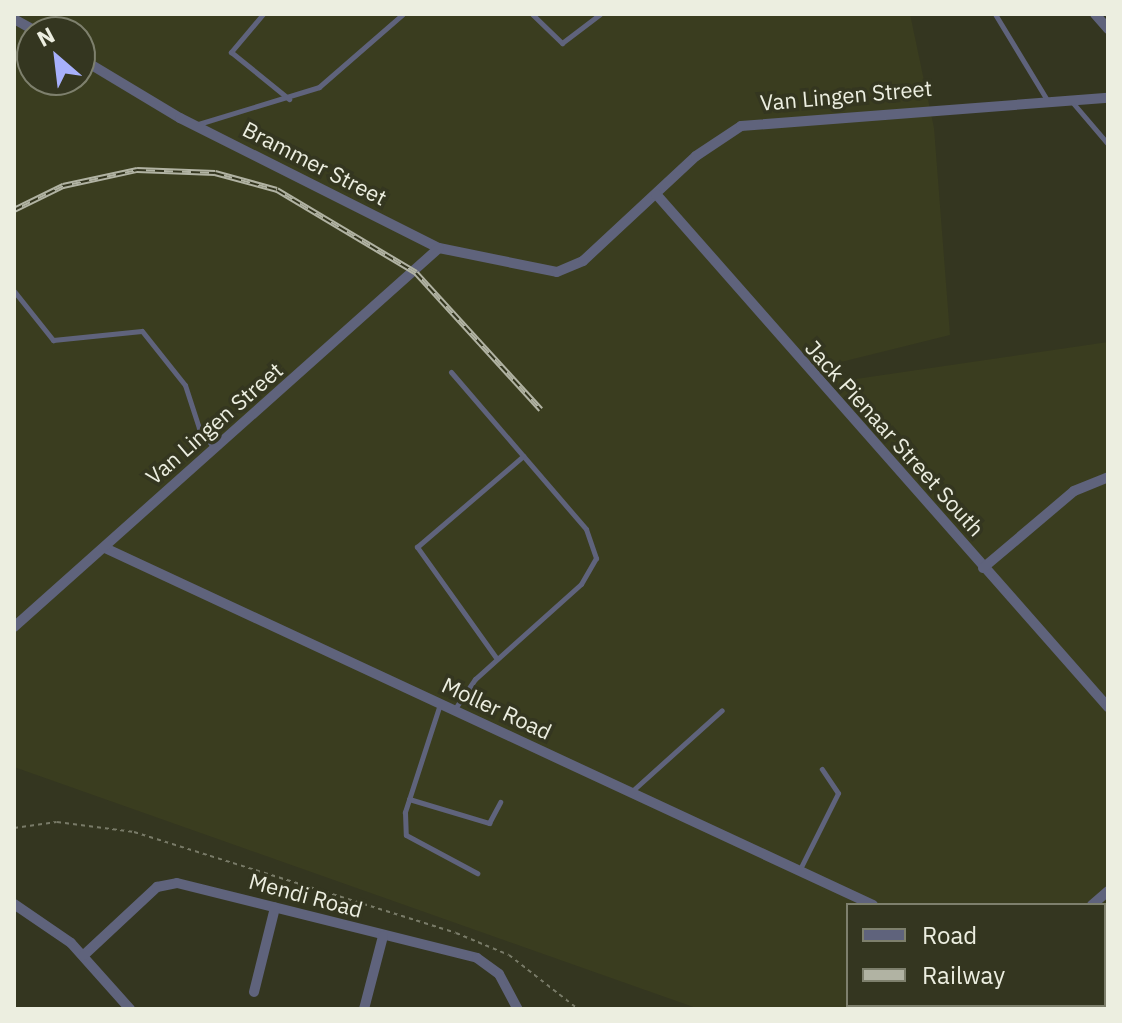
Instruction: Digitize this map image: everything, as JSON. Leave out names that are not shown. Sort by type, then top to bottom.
[{"type":"street","points":[[1095,14],[1108,29]]},
{"type":"street","name":"Brammer Street","points":[[96,67],[194,125],[439,248],[546,271]]},
{"type":"street","name":"Van Lingen Street","points":[[546,271],[583,261],[656,194],[741,126],[1047,100],[1108,98]]},
{"type":"street","name":"Jack Pienaar Street South","points":[[656,194],[1108,707]]},
{"type":"street","name":"Van Lingen Street","points":[[14,627],[439,248]]},
{"type":"street","points":[[983,568],[1074,491],[1108,477]]},
{"type":"street","name":"Moller Road","points":[[105,548],[869,903]]},
{"type":"street","name":"Mendi Road","points":[[84,955],[163,884],[275,908],[484,962],[518,1009]]},
{"type":"street","points":[[14,904],[84,955],[130,1009]]},
{"type":"street","points":[[254,992],[275,908]]},
{"type":"street","points":[[364,1009],[383,936]]},
{"type":"lane","points":[[263,14],[231,52],[290,99]]},
{"type":"lane","points":[[194,125],[290,99],[330,80],[403,14]]},
{"type":"lane","points":[[532,14],[562,43],[600,14]]},
{"type":"lane","points":[[995,14],[1047,100]]},
{"type":"lane","points":[[1069,99],[1108,144]]},
{"type":"lane","points":[[14,291],[53,340],[142,331],[185,385],[199,428],[215,449]]},
{"type":"lane","points":[[451,372],[593,538],[596,558],[581,584],[497,659],[454,710]]},
{"type":"lane","points":[[497,659],[417,547],[523,456]]},
{"type":"lane","points":[[440,703],[409,799],[408,840],[477,873]]},
{"type":"lane","points":[[630,793],[722,710]]},
{"type":"lane","points":[[799,870],[838,793],[822,769]]},
{"type":"lane","points":[[409,799],[489,823],[500,802]]},
{"type":"path","points":[[14,828],[57,822],[134,832],[456,933],[509,955],[578,1009]]},
{"type":"shaded area","points":[[14,14],[910,14],[934,128],[950,335],[833,364],[849,380],[1108,342],[1108,1009],[699,1009],[14,767]]},
{"type":"railway","points":[[14,210],[63,186],[137,170],[215,173],[277,190],[416,273],[541,410]]}]
